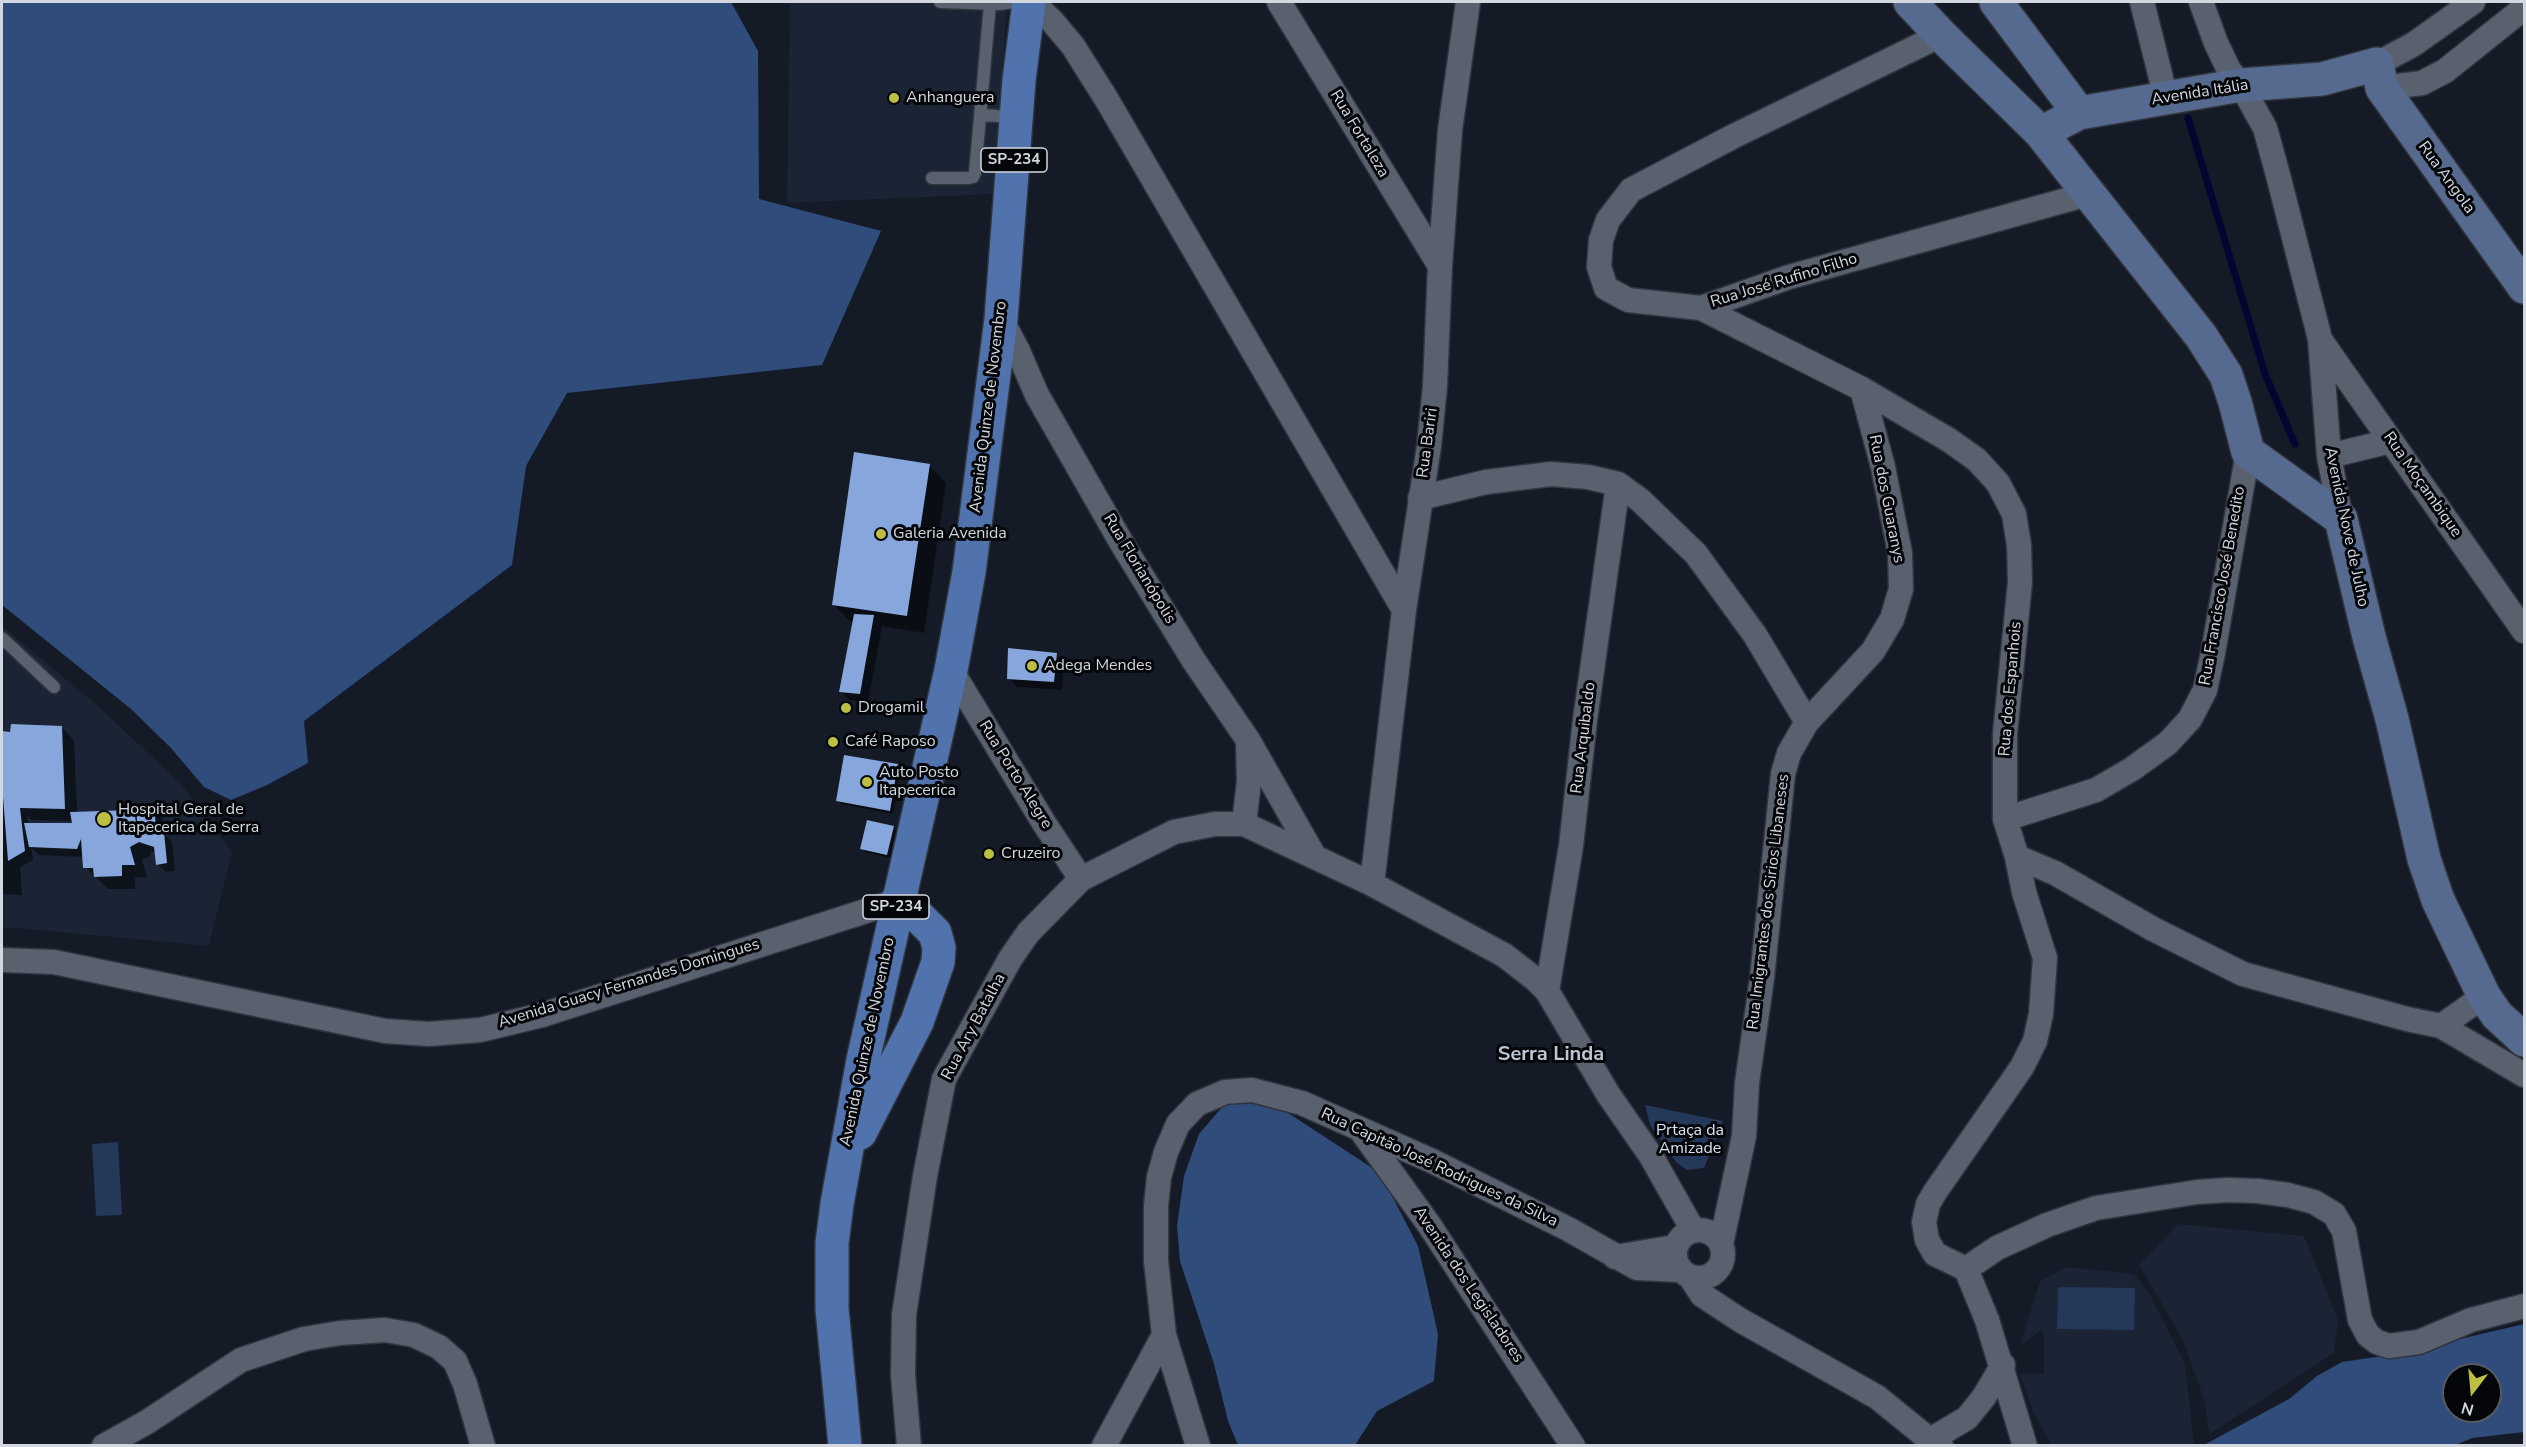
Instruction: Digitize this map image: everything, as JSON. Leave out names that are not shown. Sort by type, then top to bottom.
[{"type":"main road","name":"Avenida Quinze de Novembro","points":[[845,1446],[836,1360],[832,1243],[843,1164],[897,901],[951,670],[969,572],[992,372],[1001,319],[1017,117],[1030,2]]},
{"type":"main road","points":[[1910,2],[2041,132],[2200,336],[2226,375],[2248,453],[2341,519]]},
{"type":"main road","points":[[1996,2],[2079,113]]},
{"type":"main road","name":"Avenida Itália","points":[[2041,132],[2079,113],[2241,85],[2379,76]]},
{"type":"main road","name":"Rua Angola","points":[[2379,76],[2524,287]]},
{"type":"main road","name":"Avenida Nove de Julho","points":[[2341,519],[2369,637],[2392,719],[2424,859],[2438,900],[2484,996],[2504,1023],[2524,1040]]},
{"type":"main road","points":[[843,1164],[917,1022],[938,962],[939,948],[935,933],[914,912],[897,901]]},
{"type":"street","points":[[1030,2],[1052,21],[1073,46],[1107,100],[1404,610]]},
{"type":"street","name":"Rua Fortaleza","points":[[1279,2],[1440,266]]},
{"type":"street","name":"Rua Bariri","points":[[1372,884],[1404,610],[1429,446],[1435,386],[1440,266],[1450,130],[1468,2]]},
{"type":"street","points":[[2142,2],[2166,98]]},
{"type":"street","name":"Avenida Nove de Julho","points":[[2201,2],[2229,70],[2241,85],[2265,128],[2320,339],[2329,456],[2341,519]]},
{"type":"street","points":[[2379,76],[2414,44],[2473,2]]},
{"type":"street","name":"Avenida Itália","points":[[2379,76],[2422,83],[2445,71],[2524,8]]},
{"type":"street","name":"Rua José Rufino Filho","points":[[1941,35],[1734,136],[1631,190],[1608,220],[1601,240],[1599,267],[1606,288],[1628,300],[1701,308],[1789,277],[2088,194]]},
{"type":"street","name":"Rua dos Espanhois","points":[[1701,308],[1862,390],[1949,440],[1977,460],[1998,483],[2014,514],[2019,545],[2020,582],[2005,734],[2005,819],[2017,857],[2024,892],[2045,958],[2041,1014],[2035,1041],[2022,1067],[1928,1204],[1924,1222],[1927,1240],[1935,1254],[1966,1269]]},
{"type":"street","name":"Rua Florianópolis","points":[[1001,319],[1037,395],[1124,547],[1194,661],[1248,740],[1314,856]]},
{"type":"street","name":"Rua Moçambique","points":[[2320,339],[2524,631]]},
{"type":"street","points":[[992,372],[1037,395]]},
{"type":"street","name":"Rua dos Guaranys","points":[[1808,722],[1874,651],[1892,619],[1901,588],[1900,553],[1896,532],[1883,467],[1862,390]]},
{"type":"street","points":[[2329,456],[2391,441]]},
{"type":"street","name":"Rua Francisco José Benedito","points":[[2005,819],[2096,790],[2132,769],[2168,743],[2190,719],[2205,690],[2211,663],[2248,453]]},
{"type":"street","points":[[1420,498],[1486,482],[1551,474],[1588,477],[1618,484],[1640,500],[1695,554],[1755,635],[1808,722]]},
{"type":"street","name":"Rua Arquibaldo","points":[[1547,991],[1571,846],[1618,484]]},
{"type":"street","name":"Rua Porto Alegre","points":[[951,670],[1044,823],[1081,879]]},
{"type":"street","name":"Rua Imigrantes dos Sirios Libaneses","points":[[1692,1248],[1739,1163],[1783,774],[1789,753],[1808,722]]},
{"type":"street","points":[[1248,740],[1249,781],[1244,824],[1372,884],[1504,955],[1535,978],[1547,991],[1608,1094],[1658,1167],[1692,1248],[1702,1295],[1740,1320],[1876,1397],[1935,1443],[1967,1418],[1984,1397],[2002,1365]]},
{"type":"street","name":"Rua Ary Batalha","points":[[909,1446],[903,1376],[904,1315],[925,1176],[945,1078],[1010,959],[1028,933],[1081,879],[1174,832],[1215,824],[1244,824]]},
{"type":"street","points":[[2017,857],[2055,873],[2153,929],[2243,974],[2407,1019],[2441,1026],[2524,1072]]},
{"type":"street","name":"Avenida Guacy Fernandes Domingues","points":[[2,960],[54,962],[385,1031],[429,1034],[480,1030],[542,1015],[897,901]]},
{"type":"street","points":[[2441,1026],[2484,996]]},
{"type":"street","name":"Rua Capitão José Rodrigues da Silva","points":[[1198,1446],[1164,1335],[1156,1261],[1156,1206],[1159,1177],[1178,1124],[1197,1104],[1225,1092],[1252,1090],[1302,1103],[1432,1161],[1568,1229],[1637,1269],[1692,1248],[1706,1278],[1719,1269],[1740,1320]]},
{"type":"street","name":"Avenida dos Legisladores","points":[[1359,1128],[1430,1226],[1574,1445]]},
{"type":"street","points":[[2025,1446],[1987,1320],[1966,1269],[1997,1248],[2046,1225],[2097,1208],[2197,1192],[2228,1190],[2288,1195],[2314,1202],[2334,1214],[2344,1231],[2360,1320],[2368,1335],[2377,1342],[2390,1346],[2419,1342],[2471,1320],[2524,1306]]},
{"type":"street","points":[[104,1446],[147,1422],[241,1360],[304,1340],[340,1333],[385,1330],[423,1339],[439,1347],[454,1361],[465,1384],[483,1446]]},
{"type":"street","points":[[1104,1446],[1164,1335]]},
{"type":"lane","points":[[940,2],[990,4],[1015,2]]},
{"type":"lane","points":[[932,178],[973,177],[975,173],[990,4]]},
{"type":"lane","points":[[981,115],[1017,117]]},
{"type":"lane","points":[[2,638],[54,687]]},
{"type":"shaded area","points":[[2,2],[731,2],[758,51],[759,199],[881,231],[822,365],[567,393],[526,466],[512,565],[304,721],[308,763],[267,785],[231,800],[204,787],[171,748],[131,709],[2,605]]},
{"type":"shaded area","name":"Anhanguera","points":[[790,2],[1007,2],[994,194],[787,203]]},
{"type":"shaded area","name":"Hospital Geral de Itapecerica da Serra","points":[[2,626],[98,706],[182,785],[232,852],[209,946],[2,928]]},
{"type":"shaded area","points":[[1229,1099],[1282,1109],[1380,1173],[1418,1246],[1438,1334],[1434,1381],[1377,1411],[1355,1445],[1238,1445],[1228,1421],[1214,1364],[1180,1261],[1177,1226],[1184,1176],[1199,1134]]},
{"type":"shaded area","points":[[2178,1224],[2304,1236],[2338,1320],[2334,1353],[2209,1434],[2205,1402],[2182,1338],[2139,1265]]},
{"type":"shaded area","points":[[2067,1267],[2134,1274],[2150,1295],[2185,1364],[2194,1445],[2052,1445],[2033,1412],[2020,1374],[2044,1374],[2044,1339],[2041,1330],[2020,1346],[2040,1281]]},
{"type":"shaded area","points":[[2524,1324],[2524,1432],[2472,1438],[2453,1446],[2202,1446],[2289,1399],[2317,1376],[2342,1362],[2396,1354]]},
{"type":"green space","name":"Prtaça da Amizade","points":[[1645,1105],[1723,1121],[1704,1168],[1687,1170],[1676,1162],[1650,1125]]},
{"type":"green space","points":[[118,1142],[122,1215],[96,1216],[92,1144]]},
{"type":"green space","points":[[2058,1287],[2135,1288],[2134,1330],[2057,1329]]},
{"type":"building","name":"Galeria Avenida","points":[[854,452],[930,464],[907,616],[832,605]]},
{"type":"building","points":[[854,614],[874,615],[860,694],[839,692]]},
{"type":"building","name":"Adega Mendes","points":[[1008,648],[1057,653],[1054,682],[1007,679]]},
{"type":"building","points":[[11,724],[62,726],[65,809],[20,808],[25,851],[8,861],[2,784],[2,731],[10,732]]},
{"type":"building","name":"Auto Posto Itapecerica","points":[[844,755],[898,764],[890,811],[836,801]]},
{"type":"building","points":[[154,804],[156,828],[164,832],[167,863],[156,865],[154,847],[139,842],[130,847],[135,865],[122,865],[122,876],[94,877],[93,868],[83,868],[81,839],[77,849],[29,847],[24,823],[72,823],[70,812],[134,810],[138,835],[136,806]]},
{"type":"building","points":[[867,820],[894,826],[887,855],[860,849]]},
{"type":"waterway","points":[[2188,118],[2265,374],[2295,444]]},
{"type":"place","name":"Anhanguera","points":[[894,98]]},
{"type":"place","name":"Galeria Avenida","points":[[881,534]]},
{"type":"place","name":"Adega Mendes","points":[[1032,666]]},
{"type":"place","name":"Drogamil","points":[[846,708]]},
{"type":"place","name":"Café Raposo","points":[[833,742]]},
{"type":"place","name":"Auto Posto Itapecerica","points":[[867,782]]},
{"type":"place","name":"Hospital Geral de Itapecerica da Serra","points":[[104,819]]},
{"type":"place","name":"Cruzeiro","points":[[989,854]]},
{"type":"district","name":"Serra Linda","points":[[1551,1055]]}]
